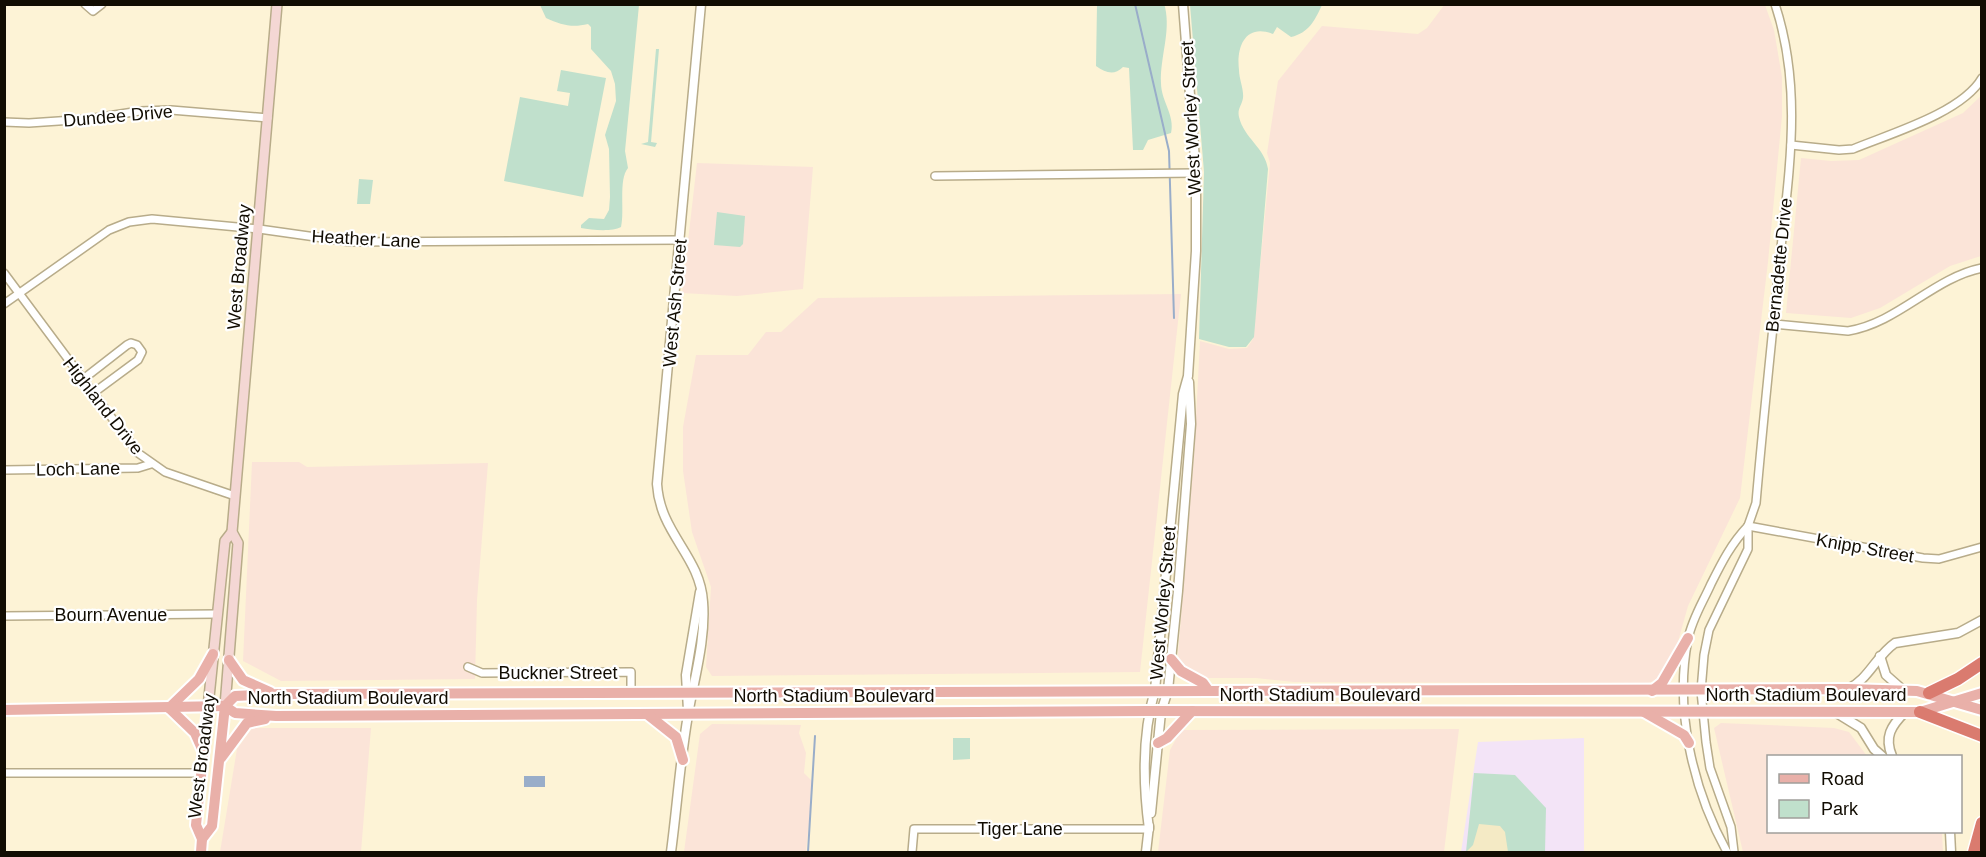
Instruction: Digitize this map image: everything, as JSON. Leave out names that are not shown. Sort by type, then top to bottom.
[{"type":"highway","points":[[1929,693],[1958,679],[1982,663]]},
{"type":"highway","points":[[1920,712],[1982,736]]},
{"type":"highway","points":[[1974,852],[1982,824]]},
{"type":"main road","name":"West Broadway","points":[[201,852],[202,839],[196,825],[225,541],[232,532],[277,4]]},
{"type":"main road","name":"West Broadway","points":[[202,839],[212,826],[225,706],[238,543],[232,532]]},
{"type":"main road","points":[[1652,691],[1662,683],[1688,638]]},
{"type":"main road","points":[[169,708],[199,679],[213,654]]},
{"type":"main road","points":[[1171,659],[1181,671],[1203,683],[1208,690]]},
{"type":"main road","points":[[229,660],[235,672],[243,680],[263,690],[279,694]]},
{"type":"main road","name":"North Stadium Boulevard","points":[[1982,693],[1955,702],[1920,712],[1149,711],[276,716],[235,713],[225,706],[235,696],[279,694],[690,691],[1903,690],[1929,693],[1955,702],[1982,710]]},
{"type":"main road","points":[[4,710],[225,706]]},
{"type":"main road","points":[[169,708],[195,733],[203,751]]},
{"type":"main road","points":[[1158,743],[1167,738],[1192,711]]},
{"type":"main road","points":[[1644,711],[1684,735],[1689,743]]},
{"type":"main road","points":[[646,714],[676,737],[683,760]]},
{"type":"main road","points":[[218,763],[237,733],[247,723],[276,716]]},
{"type":"street","points":[[85,4],[93,11],[102,4]]},
{"type":"street","name":"West Ash Street","points":[[670,852],[690,691],[703,609],[691,560],[667,526],[658,498],[701,4]]},
{"type":"street","name":"West Worley Street","points":[[1146,852],[1161,711],[1168,690],[1191,424],[1188,376],[1196,251],[1196,173],[1183,4]]},
{"type":"street","name":"Bernadette Drive","points":[[1734,852],[1731,827],[1710,768],[1701,691],[1709,630],[1748,549],[1748,526],[1756,503],[1791,145],[1792,76],[1784,30],[1775,4]]},
{"type":"street","points":[[1791,145],[1839,150],[1853,149],[1938,113],[1965,96],[1982,78]]},
{"type":"street","name":"Dundee Drive","points":[[4,122],[76,120],[140,111],[171,110],[268,118]]},
{"type":"street","points":[[935,176],[1196,173]]},
{"type":"street","name":"Heather Lane","points":[[4,304],[109,230],[129,222],[152,219],[259,229],[351,242],[681,240]]},
{"type":"street","points":[[1774,324],[1848,331],[1858,329],[1879,322],[1962,274],[1982,268]]},
{"type":"street","name":"Highland Drive","points":[[4,273],[123,437],[151,464],[235,496]]},
{"type":"street","points":[[82,380],[127,345],[131,343],[140,348],[142,352],[138,360],[92,394]]},
{"type":"street","name":"West Worley Street","points":[[1149,829],[1144,791],[1149,711],[1155,690],[1183,394],[1188,376]]},
{"type":"street","name":"Loch Lane","points":[[4,470],[138,468],[151,464]]},
{"type":"street","name":"Bernadette Drive","points":[[1728,852],[1699,785],[1689,743],[1684,691],[1688,638],[1699,609],[1731,544],[1748,526]]},
{"type":"street","name":"Knipp Street","points":[[1748,526],[1923,558],[1939,559],[1982,547]]},
{"type":"street","name":"Bourn Avenue","points":[[4,616],[218,614]]},
{"type":"street","points":[[1847,690],[1860,683],[1880,656],[1895,643],[1958,633],[1982,620]]},
{"type":"street","points":[[1880,656],[1886,675],[1903,690]]},
{"type":"street","name":"Buckner Street","points":[[468,667],[482,673],[631,672],[630,692]]},
{"type":"street","points":[[1835,711],[1861,728],[1874,749],[1881,755]]},
{"type":"street","points":[[1892,755],[1888,736],[1894,723],[1905,712]]},
{"type":"street","points":[[4,772],[201,773]]},
{"type":"street","name":"Tiger Lane","points":[[912,852],[914,829],[1149,829]]},
{"type":"street","points":[[1950,833],[1951,852]]},
{"type":"shaded area","points":[[1445,4],[1765,5],[1774,30],[1782,77],[1782,116],[1768,262],[1740,498],[1688,606],[1674,656],[1657,679],[1649,683],[1294,682],[1256,678],[1203,678],[1181,665],[1178,655],[1194,456],[1200,341],[1229,349],[1247,348],[1253,339],[1270,163],[1267,153],[1278,81],[1322,26],[1418,34],[1427,28]]},
{"type":"shaded area","points":[[1981,96],[1981,256],[1950,266],[1880,308],[1851,318],[1786,313],[1801,158],[1831,161],[1859,160],[1963,113]]},
{"type":"shaded area","points":[[697,163],[813,167],[803,289],[737,296],[682,293]]},
{"type":"shaded area","points":[[1181,294],[1140,672],[712,676],[706,667],[711,587],[692,532],[683,471],[683,427],[696,355],[748,355],[766,332],[781,332],[818,298]]},
{"type":"shaded area","points":[[252,462],[299,462],[307,467],[488,463],[477,600],[475,679],[281,681],[243,661]]},
{"type":"shaded area","points":[[1721,723],[1834,728],[1849,732],[1866,755],[1767,755],[1767,833],[1942,833],[1943,852],[1743,852],[1714,728]]},
{"type":"shaded area","points":[[712,724],[801,725],[799,733],[806,753],[804,773],[813,782],[806,852],[684,852],[700,734]]},
{"type":"shaded area","points":[[252,728],[371,728],[361,852],[220,852],[237,749]]},
{"type":"shaded area","points":[[1459,729],[1444,852],[1158,852],[1170,750],[1181,730]]},
{"type":"shaded area","points":[[1584,738],[1584,852],[1461,852],[1478,742]]},
{"type":"green space","points":[[1164,4],[1165,7],[1167,26],[1161,83],[1170,114],[1171,133],[1148,140],[1143,150],[1133,150],[1129,68],[1123,67],[1116,72],[1110,72],[1096,66],[1097,5]]},
{"type":"green space","points":[[540,5],[639,5],[625,151],[628,168],[622,188],[621,227],[617,229],[581,228],[581,225],[589,218],[604,219],[609,210],[609,149],[605,135],[616,101],[615,84],[611,71],[591,49],[591,27],[588,24],[572,26],[551,20],[546,18]]},
{"type":"green space","points":[[1190,5],[1322,5],[1314,21],[1297,35],[1291,37],[1277,27],[1273,34],[1264,31],[1256,32],[1245,39],[1239,53],[1239,73],[1243,95],[1239,117],[1245,131],[1263,155],[1268,169],[1254,337],[1246,347],[1229,347],[1199,339],[1204,172]]},
{"type":"green space","points":[[656,49],[659,49],[651,142],[657,143],[655,147],[641,144],[648,142]]},
{"type":"green space","points":[[561,70],[606,78],[583,197],[504,181],[520,97],[568,106],[570,93],[557,91]]},
{"type":"green space","points":[[359,179],[373,180],[370,204],[357,204]]},
{"type":"green space","points":[[717,212],[745,216],[743,244],[740,247],[714,245]]},
{"type":"green space","points":[[953,738],[970,738],[970,759],[953,760]]},
{"type":"green space","points":[[1474,773],[1515,775],[1546,808],[1545,852],[1466,852]]},
{"type":"sand","points":[[1479,824],[1500,826],[1505,832],[1508,852],[1466,852],[1473,845]]},
{"type":"water","points":[[524,776],[545,776],[545,787],[524,787]]},
{"type":"waterway","points":[[1135,4],[1169,151],[1174,318]]},
{"type":"waterway","points":[[808,852],[815,736]]}]
